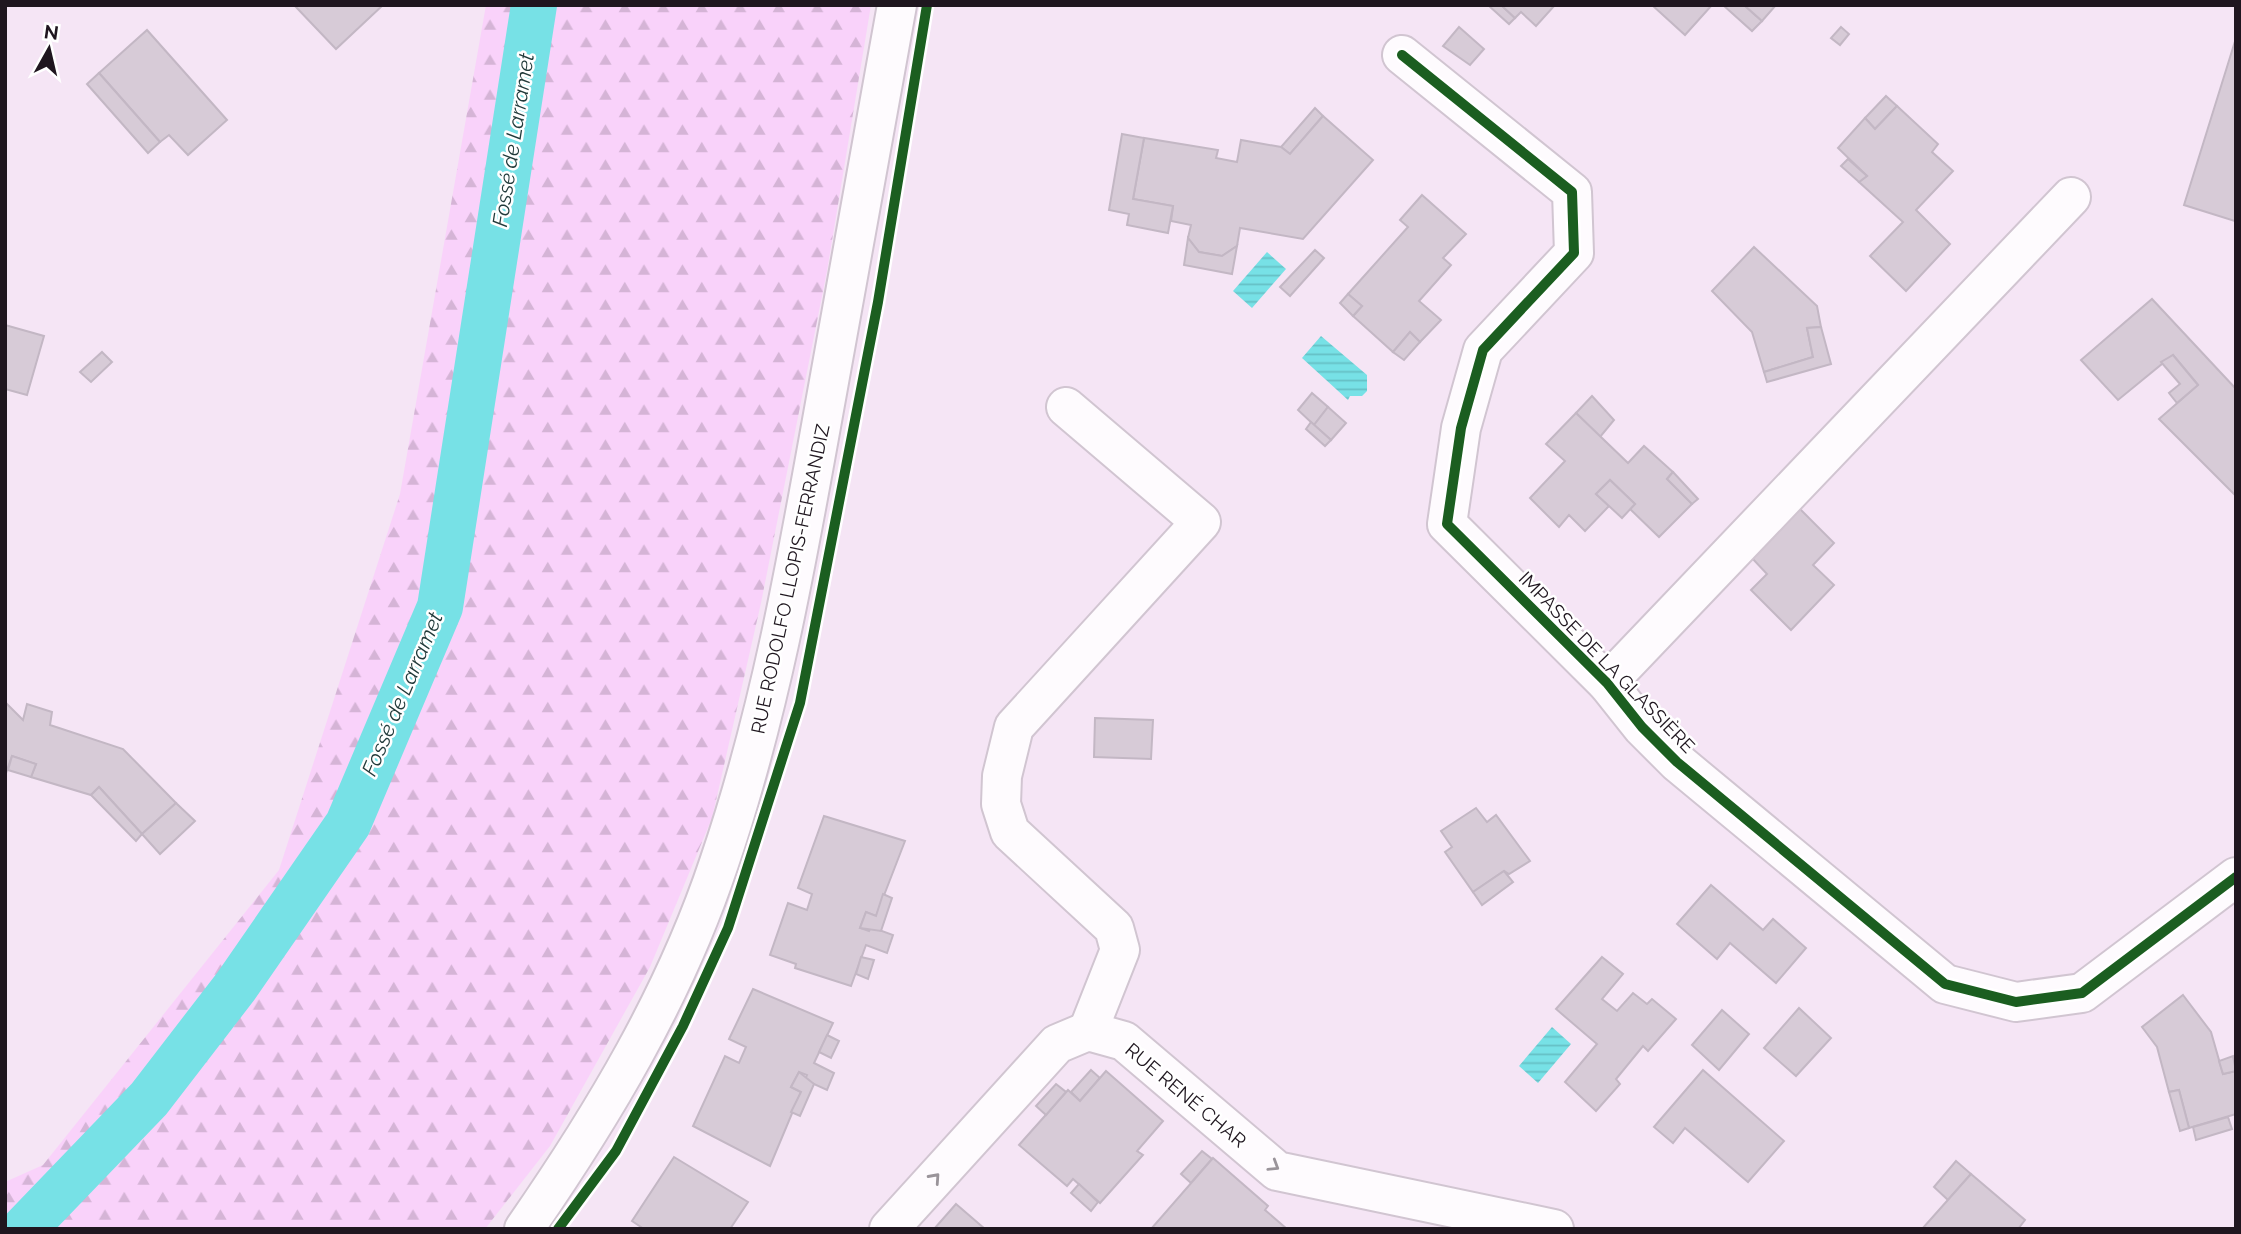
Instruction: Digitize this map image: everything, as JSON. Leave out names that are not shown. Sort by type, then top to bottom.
[{"type":"street","name":"RUE RODOLFO LLOPIS-FERRANDIZ","points":[[524,1229],[576,1154],[635,1053],[673,976],[719,866],[772,683],[798,555],[897,5]]},
{"type":"street","name":"IMPASSE DE LA GLASSIÈRE","points":[[1402,55],[1572,192],[1574,253],[1483,350],[1461,428],[1447,524],[1607,683],[1643,727],[1677,762],[1945,984],[2016,1002],[2082,993],[2236,877]]},
{"type":"street","name":"IMPASSE DE LA GLASSIÈRE","points":[[1607,683],[2071,197]]},
{"type":"street","points":[[889,1229],[1056,1044],[1088,1031],[1119,950],[1114,928],[1010,832],[1001,804],[1002,776],[1014,727],[1201,522],[1066,407]]},
{"type":"street","name":"RUE RENÉ CHAR","points":[[1088,1031],[1124,1041],[1277,1171],[1555,1229]]},
{"type":"green space","points":[[486,5],[871,5],[827,271],[761,603],[712,818],[650,967],[550,1146],[485,1229],[5,1229],[5,1182],[43,1165],[279,870],[400,494]]},
{"type":"water","points":[[1267,252],[1286,269],[1252,308],[1233,291]]},
{"type":"water","points":[[1321,336],[1367,375],[1367,391],[1362,396],[1350,396],[1348,400],[1302,358]]},
{"type":"water","points":[[1552,1027],[1571,1044],[1538,1083],[1519,1066]]},
{"type":"building","points":[[294,5],[383,5],[336,49]]},
{"type":"building","points":[[1488,5],[1501,5],[1515,18],[1509,24]]},
{"type":"building","points":[[1501,5],[1555,5],[1536,26],[1521,12],[1515,18]]},
{"type":"building","points":[[1652,5],[1712,5],[1685,35]]},
{"type":"building","points":[[1723,5],[1744,5],[1762,21],[1752,31]]},
{"type":"building","points":[[1744,5],[1776,5],[1762,21]]},
{"type":"building","points":[[1459,27],[1484,49],[1470,65],[1443,46]]},
{"type":"building","points":[[1841,27],[1849,34],[1840,45],[1831,38]]},
{"type":"building","points":[[147,30],[227,120],[188,155],[169,135],[160,142],[99,73]]},
{"type":"building","points":[[2236,38],[2236,227],[2235,221],[2184,205]]},
{"type":"building","points":[[99,73],[160,142],[148,153],[87,84]]},
{"type":"building","points":[[1886,96],[1897,106],[1875,129],[1865,118]]},
{"type":"building","points":[[1897,106],[1938,144],[1932,152],[1953,171],[1916,210],[1950,244],[1906,291],[1870,256],[1903,222],[1859,182],[1867,176],[1838,148],[1865,118],[1875,129]]},
{"type":"building","points":[[1315,108],[1323,116],[1290,154],[1281,147]]},
{"type":"building","points":[[1323,116],[1373,160],[1303,239],[1240,228],[1237,246],[1222,256],[1199,252],[1188,238],[1191,225],[1171,221],[1173,206],[1133,199],[1144,138],[1218,150],[1216,158],[1237,162],[1241,140],[1281,147],[1290,154]]},
{"type":"building","points":[[1122,134],[1144,138],[1133,199],[1173,206],[1168,233],[1127,225],[1129,214],[1109,210]]},
{"type":"building","points":[[1848,159],[1867,176],[1859,182],[1841,166]]},
{"type":"building","points":[[1422,195],[1466,234],[1443,258],[1451,265],[1419,301],[1441,320],[1420,342],[1410,332],[1393,352],[1353,316],[1362,306],[1348,294],[1408,227],[1400,220]]},
{"type":"building","points":[[1188,238],[1199,252],[1222,256],[1237,246],[1232,274],[1184,265]]},
{"type":"building","points":[[1754,247],[1817,306],[1821,327],[1807,328],[1813,357],[1764,372],[1752,332],[1712,291]]},
{"type":"building","points":[[1315,250],[1324,258],[1290,296],[1280,287]]},
{"type":"building","points":[[1348,294],[1362,306],[1353,316],[1340,303]]},
{"type":"building","points":[[2152,299],[2236,389],[2236,496],[2159,419],[2198,385],[2173,355],[2118,400],[2081,360]]},
{"type":"building","points":[[5,325],[44,336],[27,395],[5,389]]},
{"type":"building","points":[[1821,327],[1831,364],[1767,382],[1764,372],[1813,357],[1807,328]]},
{"type":"building","points":[[1410,332],[1420,342],[1404,360],[1393,352]]},
{"type":"building","points":[[102,352],[112,362],[91,382],[80,372]]},
{"type":"building","points":[[2173,355],[2198,385],[2177,403],[2169,393],[2180,384],[2161,362]]},
{"type":"building","points":[[1312,393],[1328,407],[1314,425],[1298,410]]},
{"type":"building","points":[[1592,396],[1614,420],[1600,437],[1576,413]]},
{"type":"building","points":[[1328,407],[1346,423],[1331,440],[1314,425]]},
{"type":"building","points":[[1576,413],[1628,463],[1644,446],[1673,472],[1667,479],[1692,504],[1659,537],[1630,509],[1635,504],[1610,480],[1596,494],[1609,506],[1585,531],[1569,515],[1559,527],[1530,498],[1565,461],[1546,444]]},
{"type":"building","points":[[1311,422],[1331,440],[1325,446],[1306,429]]},
{"type":"building","points":[[1673,472],[1698,499],[1692,504],[1667,479]]},
{"type":"building","points":[[1610,480],[1635,504],[1622,518],[1596,494]]},
{"type":"building","points":[[1798,507],[1834,543],[1813,565],[1834,585],[1791,630],[1751,590],[1767,574],[1751,557]]},
{"type":"building","points":[[5,702],[23,720],[27,704],[52,712],[50,725],[123,749],[176,803],[142,834],[99,787],[91,795],[31,777],[36,764],[12,756],[5,776]]},
{"type":"building","points":[[1095,718],[1153,720],[1151,759],[1094,757]]},
{"type":"building","points":[[12,756],[36,764],[31,777],[8,770]]},
{"type":"building","points":[[99,787],[142,834],[136,841],[91,795]]},
{"type":"building","points":[[176,803],[195,821],[160,854],[142,834]]},
{"type":"building","points":[[1476,808],[1487,822],[1496,815],[1530,861],[1509,874],[1504,871],[1473,892],[1445,852],[1452,847],[1441,831]]},
{"type":"building","points":[[824,816],[905,841],[876,916],[866,912],[860,928],[869,931],[871,927],[893,935],[887,953],[866,945],[851,986],[795,968],[796,964],[770,955],[788,903],[807,910],[812,894],[798,888]]},
{"type":"building","points":[[1504,871],[1513,882],[1482,905],[1473,892]]},
{"type":"building","points":[[1711,885],[1763,930],[1773,919],[1806,948],[1776,983],[1730,943],[1717,959],[1677,924]]},
{"type":"building","points":[[883,894],[892,898],[881,931],[860,928],[866,912],[876,916]]},
{"type":"building","points":[[861,957],[874,960],[868,979],[856,974]]},
{"type":"building","points":[[1602,957],[1623,974],[1602,999],[1617,1011],[1633,993],[1647,1004],[1652,999],[1676,1019],[1648,1051],[1643,1046],[1616,1079],[1620,1084],[1596,1111],[1565,1082],[1597,1044],[1556,1009]]},
{"type":"building","points":[[753,989],[833,1023],[814,1063],[834,1073],[827,1090],[805,1080],[807,1075],[799,1072],[791,1087],[801,1092],[770,1166],[693,1126],[725,1056],[739,1063],[746,1047],[729,1039]]},
{"type":"building","points":[[2183,995],[2211,1032],[2223,1074],[2236,1071],[2236,1114],[2189,1128],[2179,1090],[2169,1092],[2157,1047],[2142,1027]]},
{"type":"building","points":[[1799,1008],[1831,1038],[1796,1076],[1764,1048]]},
{"type":"building","points":[[1722,1010],[1749,1034],[1719,1070],[1692,1045]]},
{"type":"building","points":[[827,1035],[839,1041],[831,1058],[819,1052]]},
{"type":"building","points":[[2233,1056],[2236,1071],[2223,1074],[2219,1061]]},
{"type":"building","points":[[1091,1070],[1100,1078],[1080,1101],[1071,1092]]},
{"type":"building","points":[[1703,1070],[1784,1141],[1748,1182],[1685,1128],[1673,1143],[1654,1127]]},
{"type":"building","points":[[1106,1071],[1163,1121],[1137,1151],[1143,1155],[1100,1203],[1073,1179],[1067,1186],[1019,1145],[1068,1090],[1080,1101]]},
{"type":"building","points":[[799,1072],[814,1084],[800,1116],[791,1112],[801,1092],[791,1087]]},
{"type":"building","points":[[1056,1084],[1066,1092],[1046,1115],[1036,1106]]},
{"type":"building","points":[[2179,1090],[2189,1128],[2180,1131],[2169,1092]]},
{"type":"building","points":[[2228,1117],[2232,1129],[2196,1140],[2193,1127]]},
{"type":"building","points":[[1202,1151],[1212,1159],[1191,1183],[1181,1174]]},
{"type":"building","points":[[674,1157],[748,1202],[730,1229],[644,1229],[632,1221]]},
{"type":"building","points":[[1213,1158],[1268,1206],[1265,1210],[1287,1229],[1151,1229]]},
{"type":"building","points":[[1956,1161],[1971,1174],[1948,1200],[1934,1187]]},
{"type":"building","points":[[1971,1174],[2025,1220],[2018,1229],[1922,1229]]},
{"type":"building","points":[[1079,1184],[1098,1202],[1091,1211],[1071,1193]]},
{"type":"building","points":[[956,1204],[985,1229],[934,1229]]},
{"type":"waterway","name":"Fossé de Larramet","points":[[24,1229],[149,1099],[236,986],[348,824],[440,607],[534,5]]},
{"type":"cycle path","points":[[558,1229],[616,1151],[683,1026],[728,928],[800,703],[878,302],[927,5]]},
{"type":"cycle path","points":[[1402,55],[1572,192],[1574,253],[1483,350],[1461,428],[1447,524],[1607,683],[1642,727],[1677,762],[1945,984],[2016,1002],[2082,993],[2236,877]]}]
